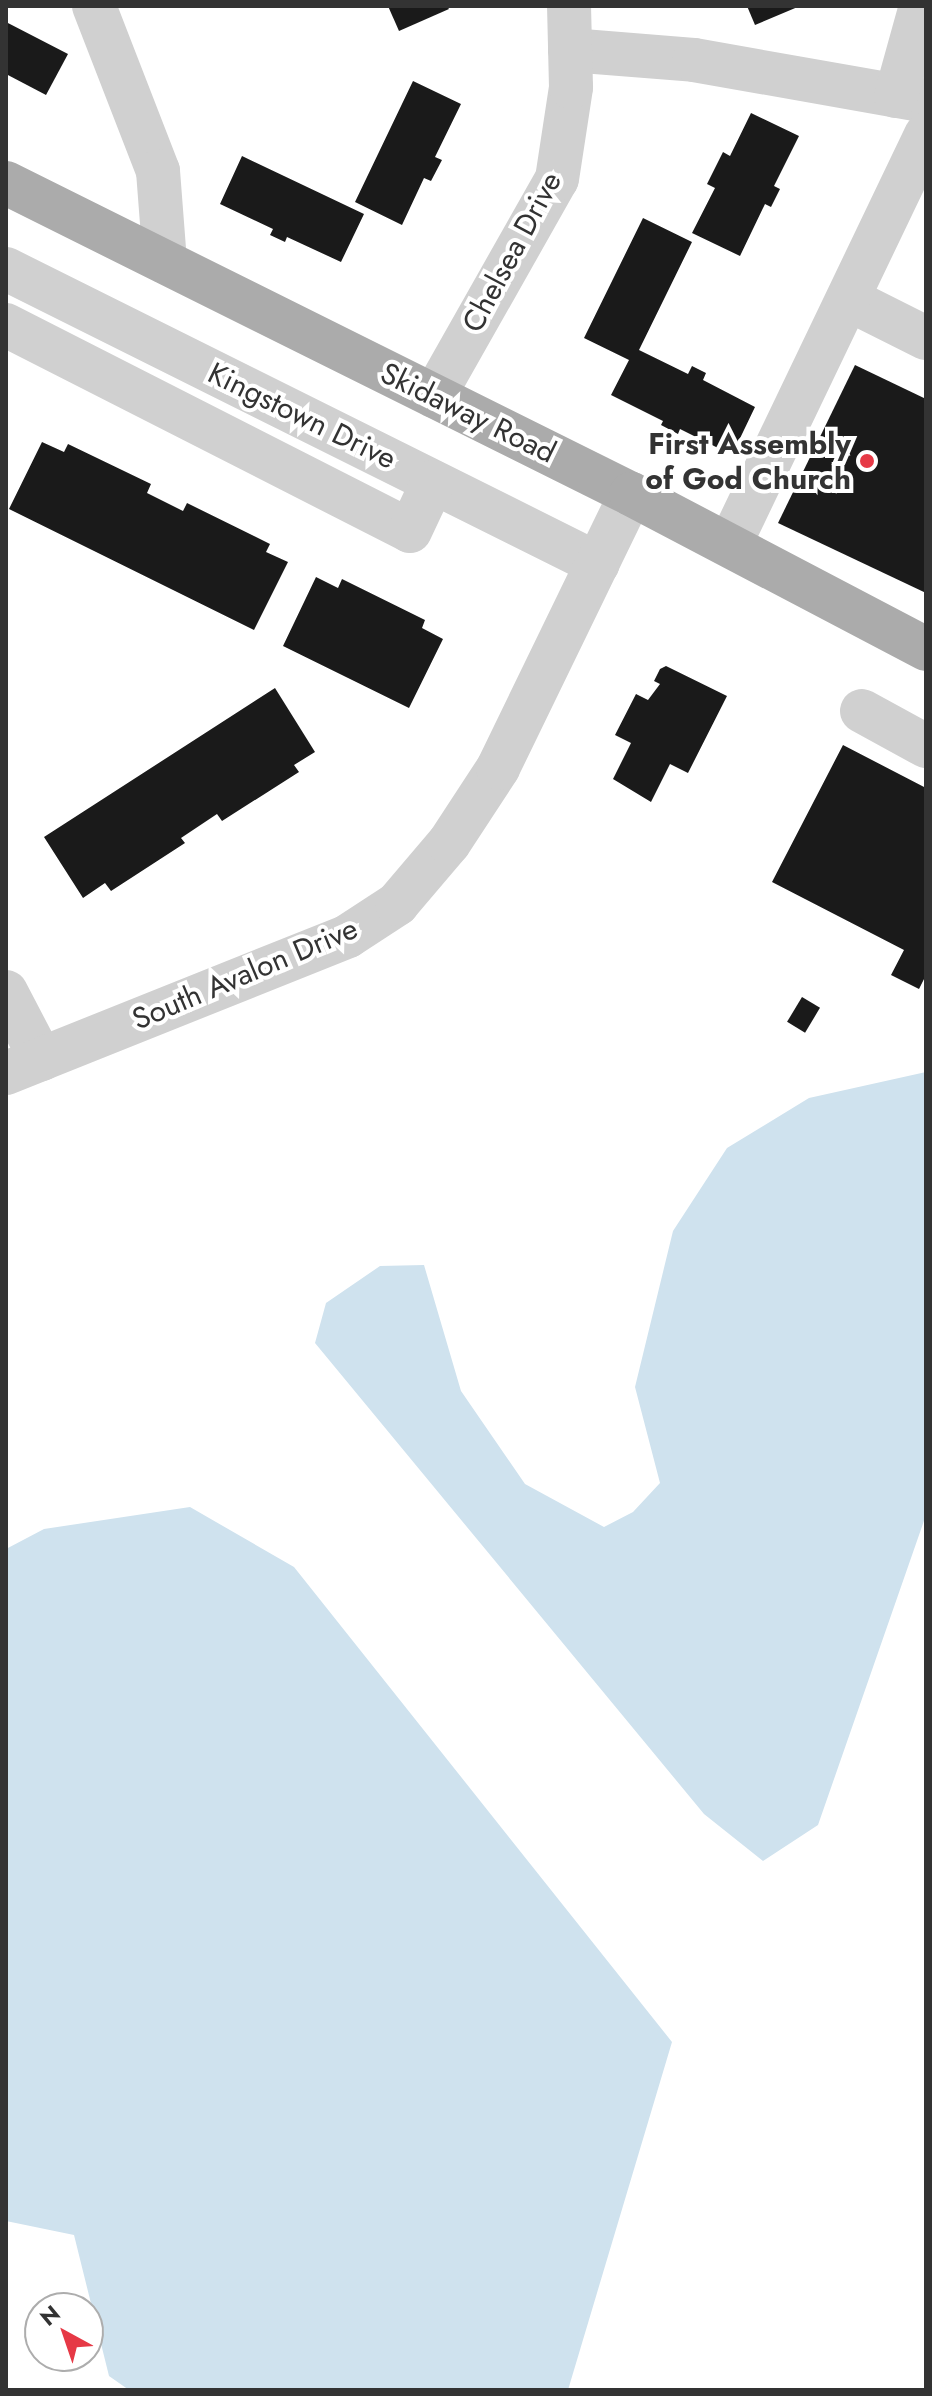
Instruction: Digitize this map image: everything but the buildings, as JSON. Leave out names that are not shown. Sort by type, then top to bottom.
[{"type":"main road","name":"Skidaway Road","points":[[6,183],[730,544],[926,649]]},
{"type":"street","points":[[94,6],[158,171],[165,262]]},
{"type":"street","name":"Chelsea Drive","points":[[434,396],[557,179],[571,87],[569,6]]},
{"type":"street","points":[[570,50],[694,60],[911,98],[921,6]]},
{"type":"street","points":[[730,544],[926,134]]},
{"type":"street","name":"Kingstown Drive","points":[[6,269],[598,564]]},
{"type":"street","points":[[848,299],[925,333]]},
{"type":"street","points":[[6,325],[410,531],[433,482]]},
{"type":"street","points":[[210,429],[234,383]]},
{"type":"street","name":"South Avalon Drive","points":[[24,1066],[348,936],[397,904],[449,843],[498,768],[631,494]]},
{"type":"street","points":[[862,711],[926,746]]},
{"type":"street","points":[[6,992],[24,1066]]},
{"type":"water","points":[[926,1072],[926,1515],[818,1825],[763,1861],[704,1814],[315,1343],[326,1303],[380,1266],[424,1265],[461,1391],[525,1484],[604,1527],[633,1512],[660,1483],[635,1387],[673,1231],[727,1148],[809,1098]]},
{"type":"water","points":[[190,1507],[294,1567],[672,2042],[568,2390],[129,2390],[109,2376],[104,2356],[104,2292],[88,2292],[74,2235],[6,2221],[6,1549],[44,1529]]},
{"type":"place","name":"First Assembly of God Church","points":[[867,461]]}]
